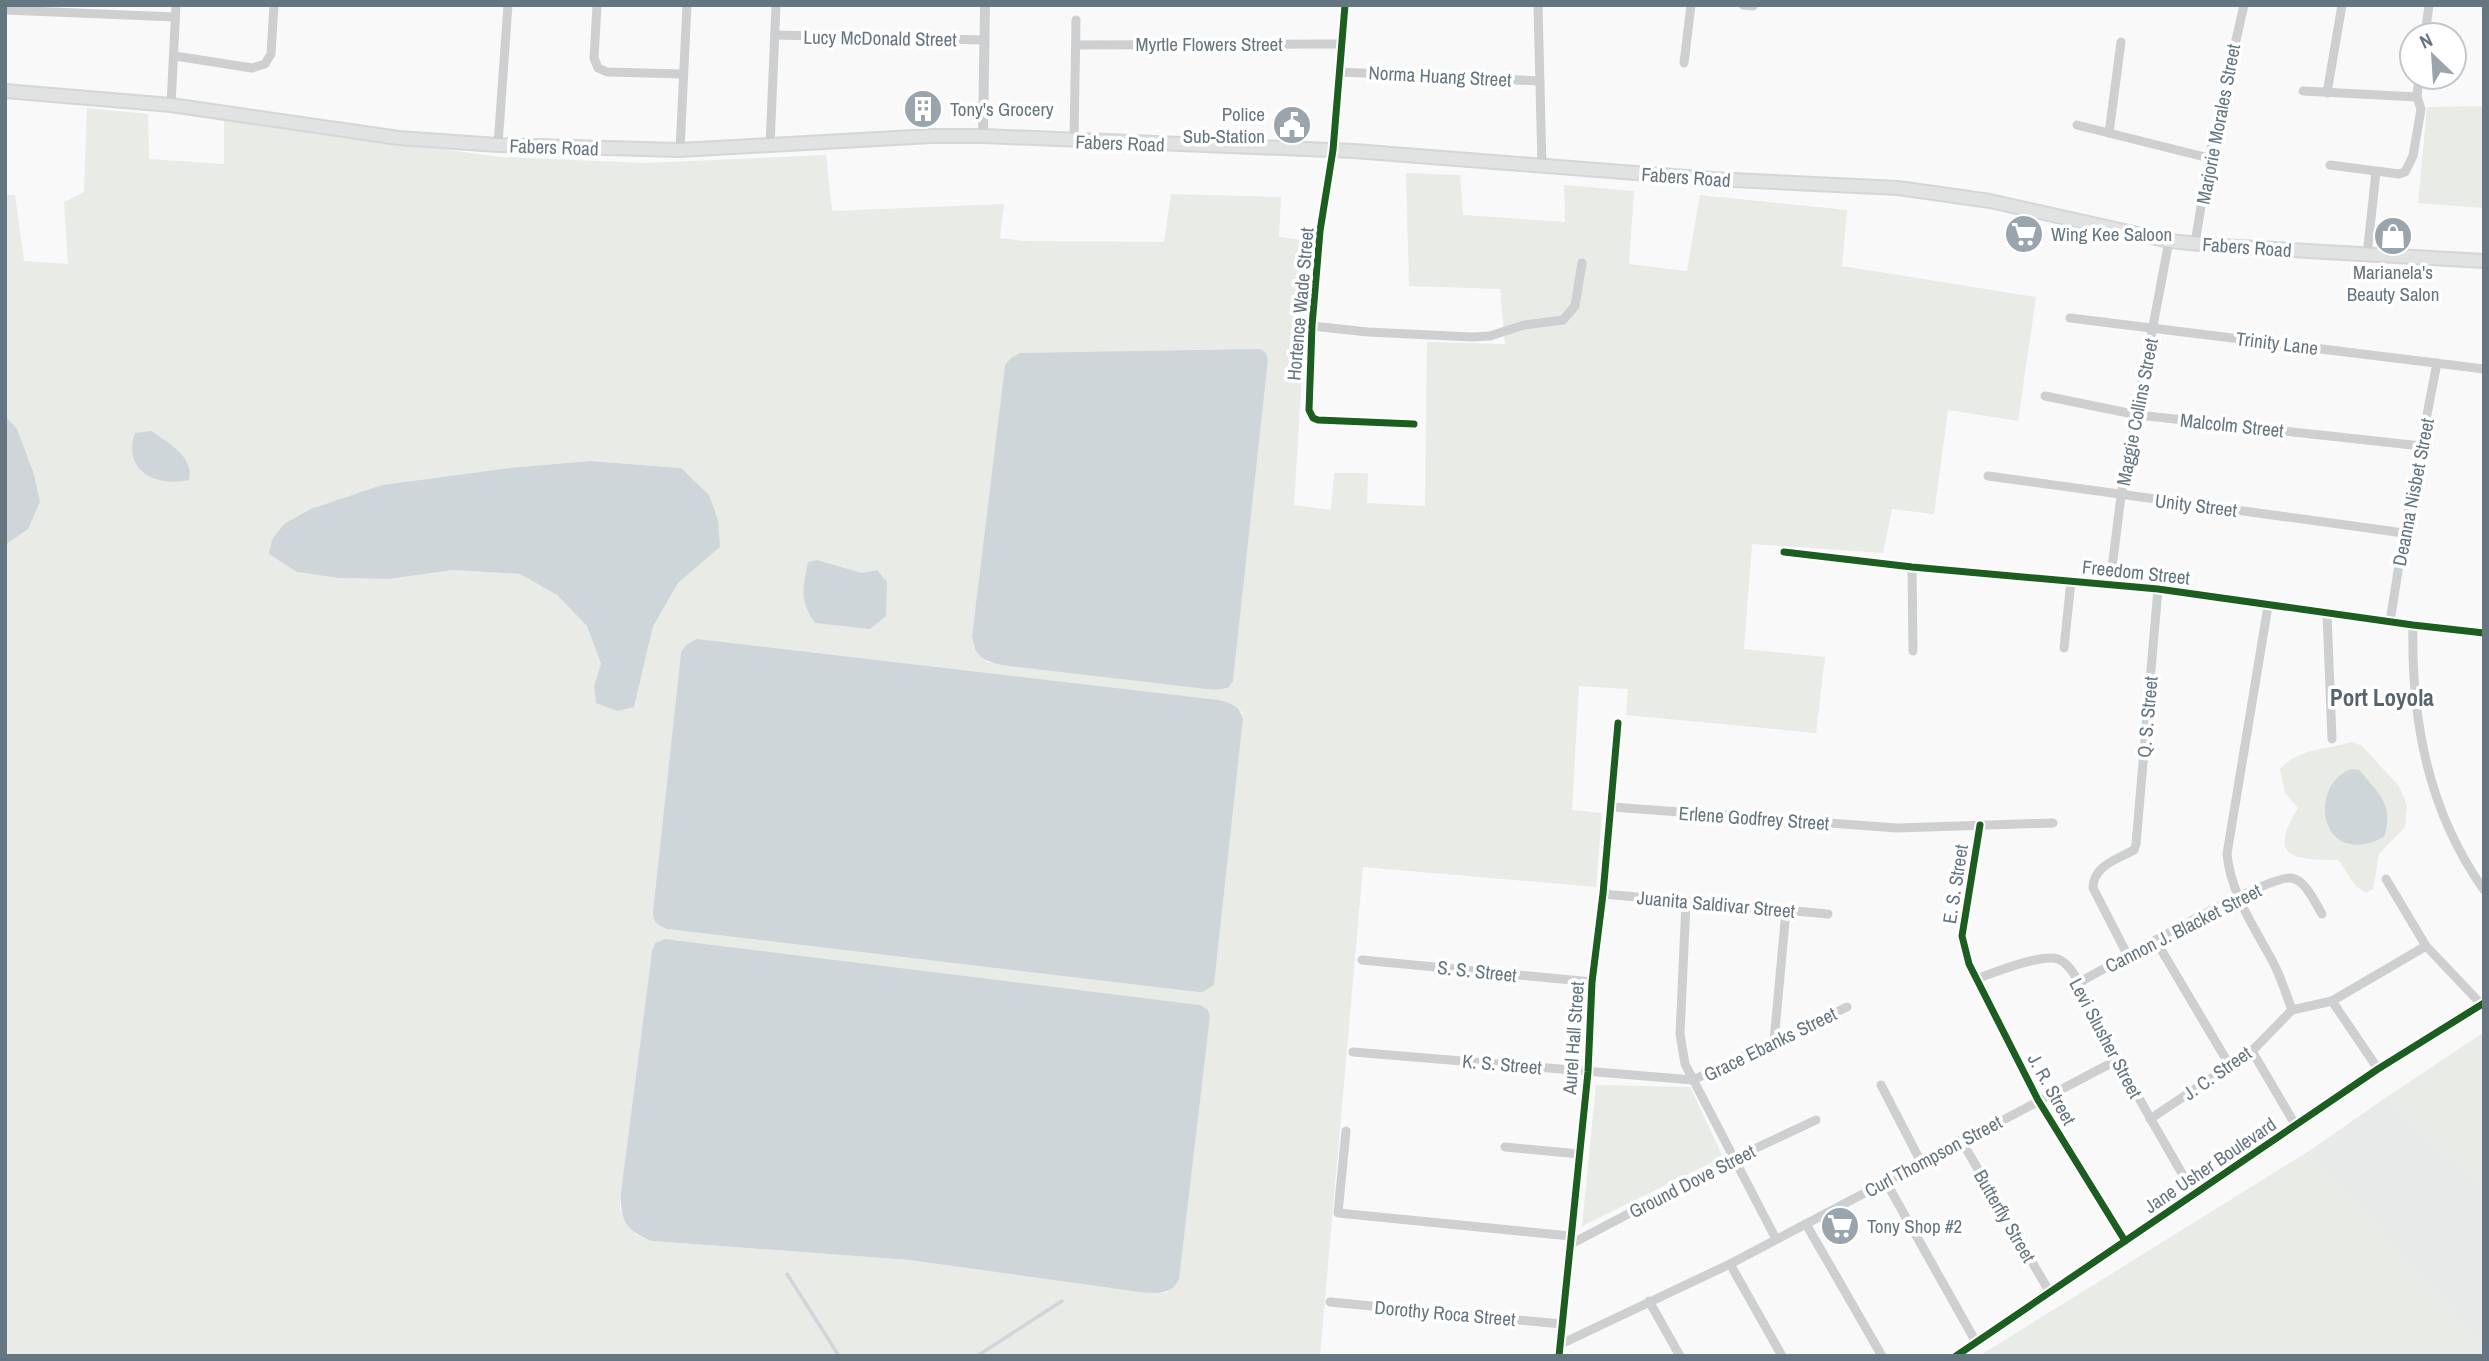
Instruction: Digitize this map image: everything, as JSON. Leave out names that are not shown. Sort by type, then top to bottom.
[{"type":"main road","name":"Fabers Road","points":[[5,91],[171,105],[399,138],[498,145],[680,150],[931,136],[983,136],[1333,150],[1542,167],[1945,193],[2168,240],[2484,261]]},
{"type":"street","points":[[171,105],[176,5]]},
{"type":"street","points":[[175,56],[252,68],[265,64],[271,54],[274,5]]},
{"type":"street","points":[[498,145],[508,5]]},
{"type":"street","points":[[597,5],[594,58],[598,68],[607,72],[683,74]]},
{"type":"street","points":[[680,150],[687,5]]},
{"type":"street","points":[[770,146],[776,5]]},
{"type":"street","points":[[983,136],[985,5]]},
{"type":"street","name":"Hortence Wade Street","points":[[1345,5],[1333,150],[1321,231],[1312,326],[1308,402],[1313,418],[1414,424]]},
{"type":"street","points":[[1538,5],[1542,167]]},
{"type":"street","points":[[1684,63],[1691,5]]},
{"type":"street","points":[[1744,5],[1753,6]]},
{"type":"street","name":"Marjorie Morales Street","points":[[2195,243],[2209,158],[2244,5]]},
{"type":"street","points":[[2327,93],[2342,5]]},
{"type":"street","points":[[5,10],[175,18]]},
{"type":"street","points":[[1074,141],[1076,20]]},
{"type":"street","name":"Lucy McDonald Street","points":[[775,35],[984,40]]},
{"type":"street","points":[[2109,133],[2121,42]]},
{"type":"street","name":"Myrtle Flowers Street","points":[[1077,45],[1342,44]]},
{"type":"street","name":"Norma Huang Street","points":[[1339,72],[1540,81]]},
{"type":"street","points":[[2303,91],[2417,97]]},
{"type":"street","points":[[2330,165],[2376,172],[2405,172],[2413,156],[2421,108],[2418,91]]},
{"type":"street","points":[[2077,125],[2209,158]]},
{"type":"street","points":[[2368,255],[2376,172]]},
{"type":"street","name":"Maggie Collins Street","points":[[2110,584],[2121,496],[2168,240]]},
{"type":"street","points":[[1312,326],[1368,332],[1490,336],[1524,325],[1563,320],[1576,306],[1582,263]]},
{"type":"street","name":"Trinity Lane","points":[[2070,317],[2484,369]]},
{"type":"street","name":"Deanna Nisbet Street","points":[[2390,622],[2404,533],[2437,363]]},
{"type":"street","name":"Malcolm Street","points":[[2045,396],[2138,415],[2421,446]]},
{"type":"street","name":"Unity Street","points":[[1987,476],[2404,533]]},
{"type":"street","name":"Freedom Street","points":[[1784,552],[1912,567],[2158,589],[2268,606],[2484,633]]},
{"type":"street","points":[[1912,567],[1913,651]]},
{"type":"street","points":[[2064,648],[2071,581]]},
{"type":"street","name":"Q. S. Street","points":[[2128,956],[2093,888],[2096,872],[2134,850],[2136,844],[2158,589]]},
{"type":"street","points":[[2268,606],[2227,854],[2238,898],[2276,967],[2292,1010],[2332,1001],[2427,946]]},
{"type":"street","points":[[2328,613],[2332,739]]},
{"type":"street","points":[[2413,625],[2414,694],[2427,767],[2452,837],[2484,890]]},
{"type":"street","name":"Aurel Hall Street","points":[[1559,1356],[1588,1072],[1592,982],[1612,807],[1618,723]]},
{"type":"street","name":"Erlene Godfrey Street","points":[[1612,807],[1896,828],[2053,823]]},
{"type":"street","name":"E. S. Street","points":[[1964,947],[1962,936],[1980,825]]},
{"type":"street","name":"Cannon J. Blacket Street","points":[[2078,983],[2238,898],[2290,877],[2299,880],[2322,914]]},
{"type":"street","points":[[2386,879],[2427,946],[2483,1004]]},
{"type":"street","name":"Juanita Saldivar Street","points":[[1603,894],[1828,914]]},
{"type":"street","points":[[1686,903],[1679,1034],[1685,1063],[1776,1239]]},
{"type":"street","points":[[1774,1041],[1786,911]]},
{"type":"street","points":[[2156,941],[2230,1066]]},
{"type":"street","name":"J. R. Street","points":[[1964,947],[1976,979],[2038,1100],[2125,1241]]},
{"type":"street","name":"Levi Slusher Street","points":[[1976,979],[2044,958],[2056,958],[2065,963],[2194,1194]]},
{"type":"street","name":"S. S. Street","points":[[1362,960],[1592,982]]},
{"type":"street","points":[[2332,1001],[2378,1069]]},
{"type":"street","name":"Jane Usher Boulevard","points":[[1956,1356],[2378,1069],[2483,1004]]},
{"type":"street","name":"Grace Ebanks Street","points":[[1693,1080],[1847,1007]]},
{"type":"street","name":"J. C. Street","points":[[2150,1119],[2252,1051],[2292,1010]]},
{"type":"street","points":[[2252,1051],[2296,1126]]},
{"type":"street","name":"K. S. Street","points":[[1353,1052],[1693,1080]]},
{"type":"street","name":"Curl Thompson Street","points":[[1560,1344],[1730,1264],[2117,1060]]},
{"type":"street","points":[[1881,1085],[1921,1161]]},
{"type":"street","name":"Ground Dove Street","points":[[1570,1240],[1816,1120]]},
{"type":"street","points":[[1346,1131],[1338,1213],[1570,1240]]},
{"type":"street","name":"Butterfly Street","points":[[1961,1140],[2049,1292]]},
{"type":"street","points":[[1505,1147],[1579,1154]]},
{"type":"street","points":[[1886,1182],[1976,1342]]},
{"type":"street","points":[[1806,1224],[1882,1356]]},
{"type":"street","points":[[1730,1264],[1782,1356]]},
{"type":"street","points":[[1649,1301],[1680,1356]]},
{"type":"street","name":"Dorothy Roca Street","points":[[1330,1303],[1561,1324]]},
{"type":"shaded area","points":[[2484,106],[2484,208],[2418,203],[2427,107]]},
{"type":"shaded area","points":[[87,108],[148,114],[149,159],[224,164],[224,118],[499,157],[646,163],[826,155],[832,211],[1004,204],[1000,238],[1023,241],[1164,242],[1171,194],[1281,197],[1279,237],[1310,241],[1294,505],[1331,510],[1334,473],[1368,473],[1367,503],[1425,506],[1427,342],[1505,344],[1500,289],[1409,286],[1406,173],[1460,175],[1463,215],[1565,222],[1564,185],[1634,191],[1629,264],[1687,271],[1700,195],[1847,210],[1842,266],[2036,297],[2018,421],[1948,410],[1934,514],[1892,509],[1883,553],[1752,544],[1744,649],[1825,657],[1816,733],[1626,715],[1628,689],[1579,686],[1572,810],[1602,813],[1596,887],[1363,867],[1320,1356],[5,1356],[5,545],[28,528],[40,502],[34,474],[17,430],[5,416],[5,195],[15,195],[24,261],[68,264],[64,202],[84,192]],"holes":[[[1266,353],[1268,360],[1233,681],[1228,688],[1215,690],[987,662],[973,646],[972,636],[1005,366]],[[590,461],[681,468],[720,547],[678,583],[653,628],[634,706],[617,711],[596,702],[594,686],[601,664],[587,626],[557,595],[520,574],[453,570],[389,579],[338,578],[297,572],[348,498],[382,485],[509,468]],[[817,560],[862,573],[837,625],[815,623]],[[697,639],[1219,700],[1242,712],[1214,985],[1198,992],[667,929],[653,911],[681,652],[687,644]],[[665,939],[1199,1005],[1208,1010],[1210,1017],[1179,1280],[1166,1293],[1158,1293],[910,1260],[652,1241],[636,1235],[620,1209],[655,943]]]},
{"type":"shaded area","points":[[1260,349],[1266,353],[1268,360],[1233,681],[1228,688],[1215,690],[1002,665],[990,662],[977,653],[972,636],[1005,365],[1011,358],[1020,353]]},
{"type":"shaded area","points":[[5,416],[17,429],[34,474],[40,502],[28,529],[5,545]]},
{"type":"shaded area","points":[[151,431],[184,457],[190,472],[189,480],[177,482],[154,478],[138,466],[133,457],[132,446],[135,433]]},
{"type":"shaded area","points":[[590,461],[681,468],[709,495],[718,520],[720,547],[678,583],[653,627],[634,707],[617,711],[596,703],[594,686],[601,664],[587,626],[557,595],[520,574],[453,570],[389,579],[338,578],[297,572],[269,554],[272,540],[284,524],[311,509],[382,485],[509,468]]},
{"type":"shaded area","points":[[817,560],[862,573],[877,570],[887,582],[886,616],[870,629],[815,623],[806,607],[804,587],[808,562]]},
{"type":"shaded area","points":[[697,639],[1219,700],[1234,706],[1243,719],[1214,985],[1198,992],[667,929],[659,925],[655,921],[653,911],[681,652],[687,644]]},
{"type":"shaded area","points":[[2352,742],[2362,746],[2399,786],[2407,805],[2405,827],[2379,854],[2373,889],[2366,893],[2353,882],[2338,860],[2298,857],[2285,847],[2289,825],[2298,808],[2285,793],[2280,769],[2304,753]]},
{"type":"shaded area","points":[[2351,769],[2359,770],[2383,800],[2386,808],[2387,826],[2384,837],[2363,844],[2346,843],[2334,835],[2327,822],[2325,807],[2328,792],[2337,778]]},
{"type":"shaded area","points":[[665,939],[1200,1005],[1208,1010],[1210,1017],[1179,1280],[1167,1291],[1140,1292],[910,1260],[652,1241],[636,1233],[626,1223],[621,1192],[652,951],[655,943]]},
{"type":"shaded area","points":[[2484,1032],[2484,1191],[2384,1099]]},
{"type":"shaded area","points":[[1596,1085],[1690,1087],[1723,1157],[1582,1226]]},
{"type":"shaded area","points":[[2384,1099],[2484,1191],[2484,1346],[2309,1151]]},
{"type":"shaded area","points":[[2309,1151],[2484,1346],[2484,1356],[1979,1356]]},
{"type":"waterway","points":[[787,1274],[839,1356]]},
{"type":"waterway","points":[[977,1356],[1062,1301]]},
{"type":"cycle path","points":[[1345,5],[1333,150],[1320,231],[1312,326],[1309,410],[1313,418],[1318,420],[1414,424]]},
{"type":"cycle path","points":[[1784,552],[1912,567],[2158,589],[2484,633]]},
{"type":"cycle path","points":[[1559,1356],[1588,1072],[1592,982],[1603,894],[1618,723]]},
{"type":"cycle path","points":[[1980,825],[1962,936],[1969,964],[2038,1100],[2125,1241]]},
{"type":"cycle path","points":[[1956,1356],[2378,1069],[2484,1003]]},
{"type":"place","name":"Tony's Grocery","points":[[923,109]]},
{"type":"place","name":"Police Sub-Station","points":[[1292,125]]},
{"type":"place","name":"Wing Kee Saloon","points":[[2024,234]]},
{"type":"place","name":"Marianela's Beauty Salon","points":[[2393,236]]},
{"type":"place","name":"Tony Shop #2","points":[[1840,1226]]},
{"type":"district","name":"Port Loyola","points":[[2382,697]]}]
